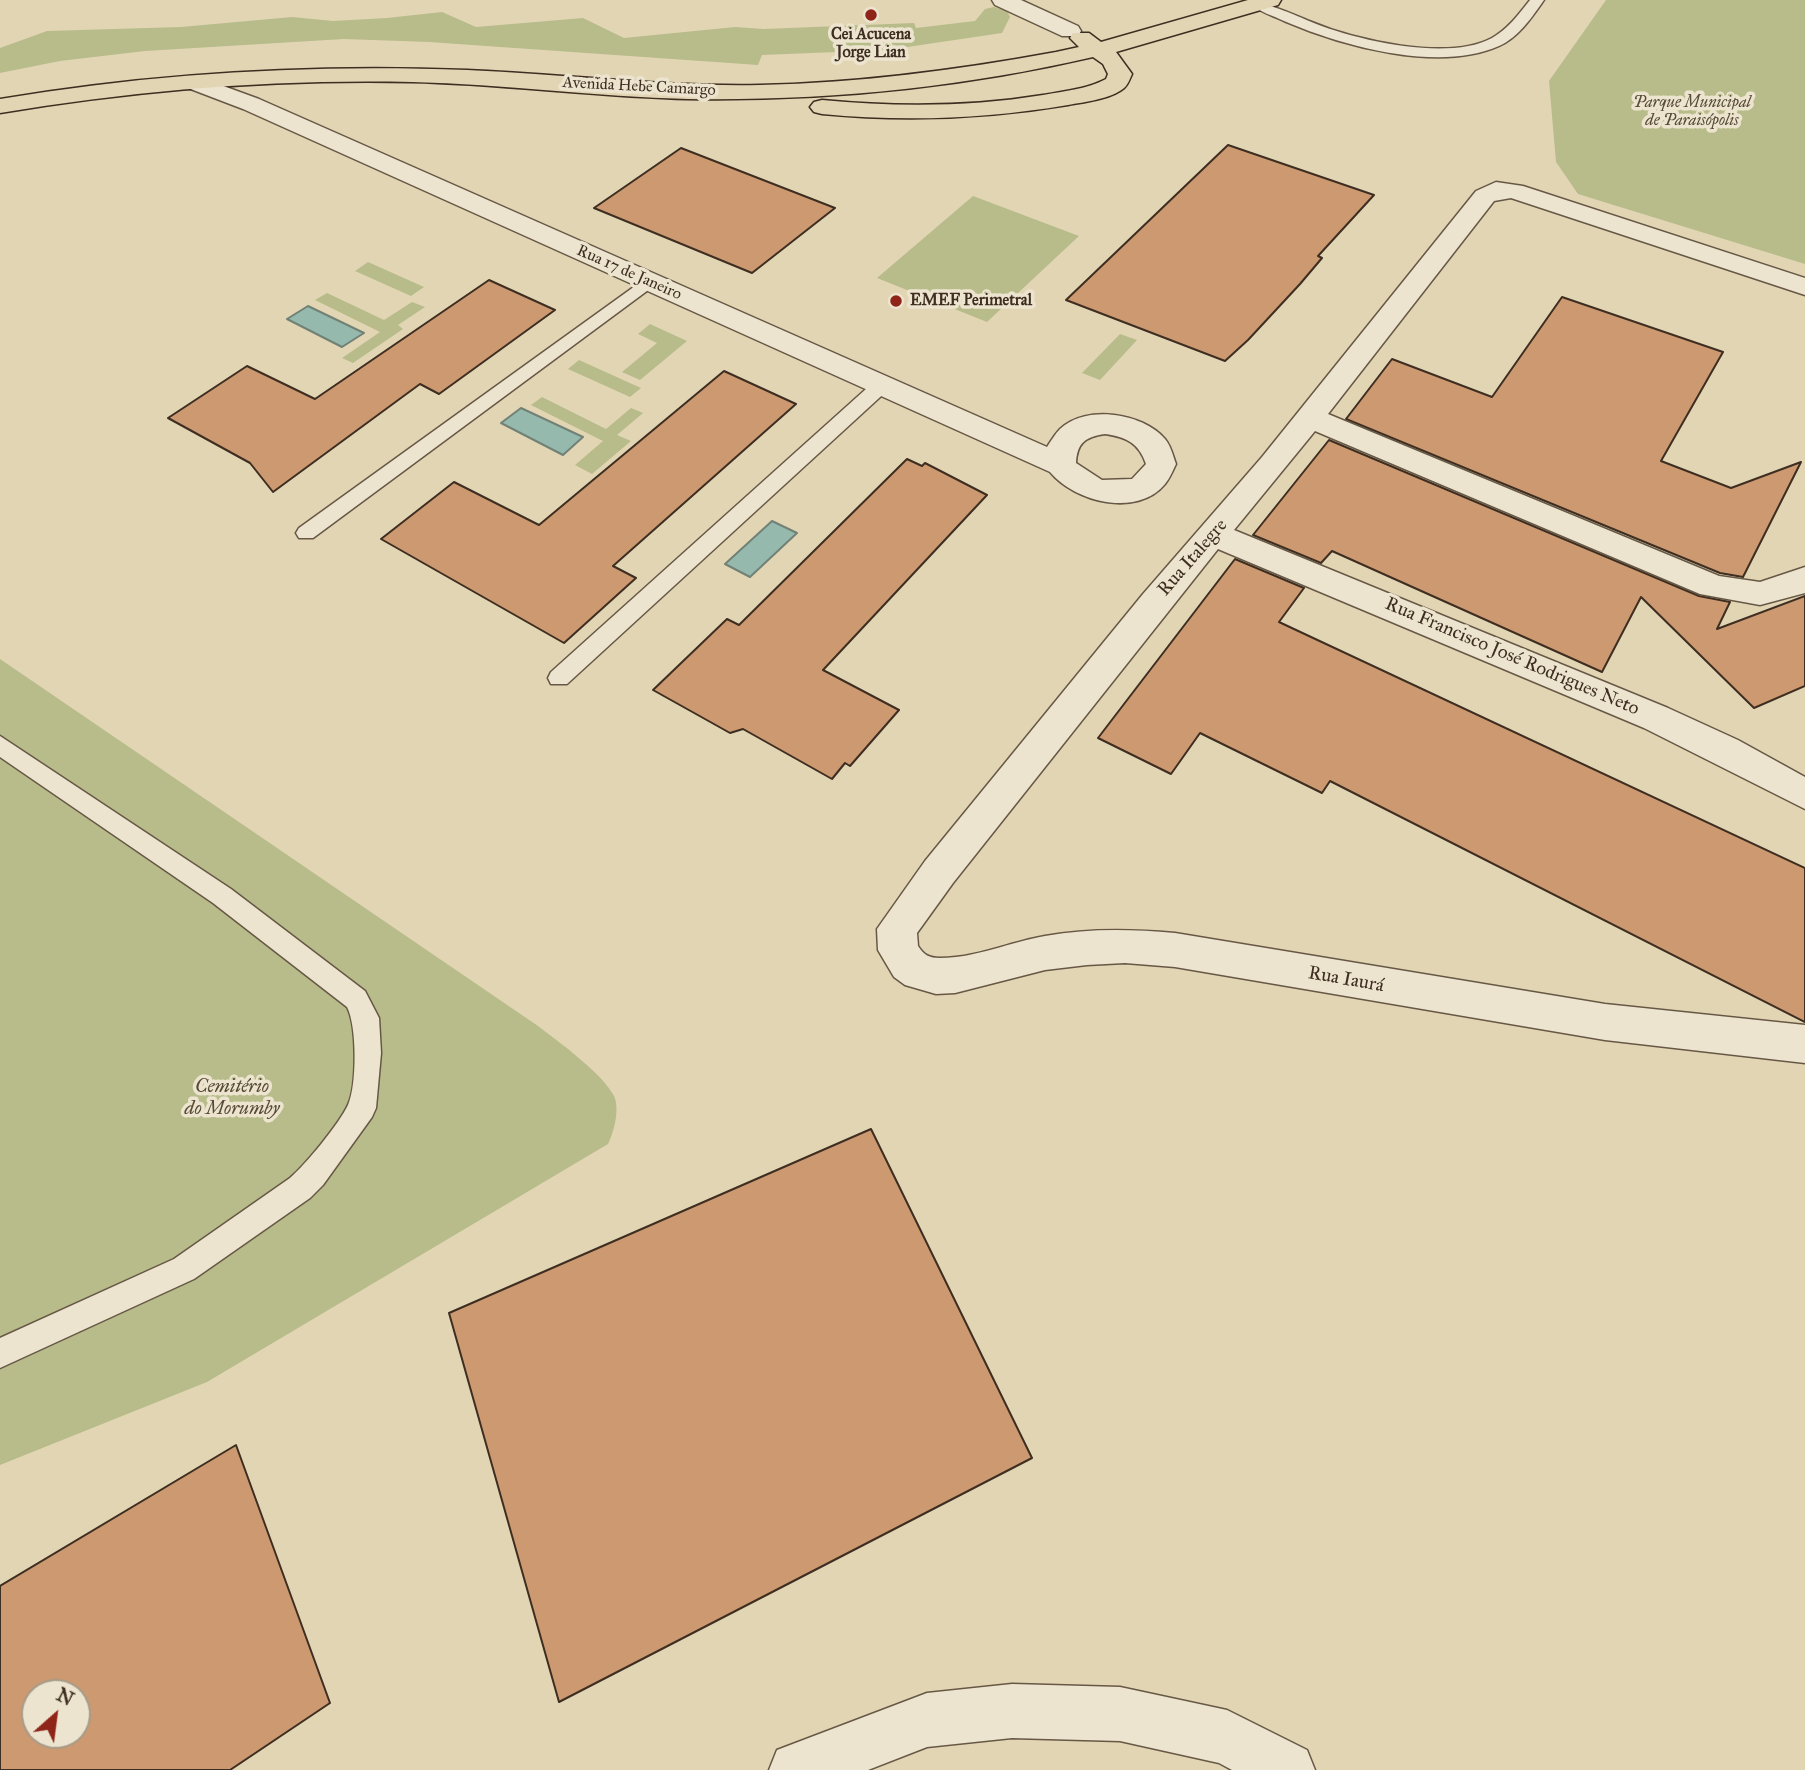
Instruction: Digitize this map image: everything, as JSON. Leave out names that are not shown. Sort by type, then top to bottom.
[{"type":"main road","name":"Avenida Hebe Camargo","points":[[0,106],[45,98],[196,83],[349,75],[469,77],[688,92],[853,87],[1005,69],[1098,49],[1264,2]]},
{"type":"main road","points":[[1036,38],[1097,24]]},
{"type":"main road","points":[[688,92],[880,113],[941,114],[1011,108],[1096,92],[1116,83],[1120,74],[1112,60],[1070,31]]},
{"type":"main road","points":[[104,67],[301,53]]},
{"type":"main road","name":"Avenida Hebe Camargo","points":[[326,53],[669,74],[775,72],[814,67]]},
{"type":"main road","points":[[0,84],[79,71]]},
{"type":"street","points":[[1003,0],[1070,31]]},
{"type":"street","name":"Rua 17 de Janeiro","points":[[196,83],[247,102],[1061,465]]},
{"type":"street","name":"Rua Italegre","points":[[898,950],[897,929],[906,916],[1099,672],[1310,418],[1485,196],[1496,190],[1514,191],[1805,287]]},
{"type":"street","points":[[1310,418],[1713,586],[1749,595],[1780,592],[1805,579]]},
{"type":"street","name":"Rua Francisco José Rodrigues Neto","points":[[1213,534],[1657,718],[1725,750],[1805,794]]},
{"type":"street","name":"Rua Iaurá","points":[[898,950],[908,965],[919,973],[936,976],[955,975],[1066,950],[1125,946],[1175,950],[1605,1022],[1729,1038],[1805,1044]]},
{"type":"street","points":[[797,1770],[927,1720],[1013,1710],[1120,1713],[1227,1737],[1287,1770]]},
{"type":"lane","points":[[1264,2],[1340,37],[1375,45],[1456,51],[1492,44],[1519,23],[1537,0]]},
{"type":"lane","points":[[306,533],[649,282]]},
{"type":"lane","points":[[559,678],[883,384]]},
{"type":"lane","points":[[0,745],[222,896],[356,999],[366,1018],[368,1053],[362,1108],[323,1162],[300,1188],[184,1269],[0,1353]]},
{"type":"green space","name":"Parque Municipal de Paraisópolis","points":[[1606,0],[1805,0],[1805,264],[1578,194],[1556,162],[1549,81]]},
{"type":"green space","points":[[994,7],[1007,11],[1010,17],[1002,33],[887,50],[762,55],[758,65],[429,42],[344,39],[145,51],[60,61],[0,73],[0,48],[47,31],[181,27],[292,17],[333,21],[442,12],[476,27],[583,18],[624,38],[735,27],[764,29],[914,23],[916,28],[975,21],[985,9]]},
{"type":"green space","points":[[973,196],[1079,236],[987,322],[877,278]]},
{"type":"green space","points":[[368,262],[424,287],[411,296],[355,271]]},
{"type":"green space","points":[[327,293],[384,320],[412,302],[425,307],[398,325],[403,329],[353,363],[342,358],[380,332],[315,300]]},
{"type":"green space","points":[[650,324],[687,341],[640,380],[622,372],[657,343],[638,334]]},
{"type":"green space","points":[[1120,334],[1137,340],[1100,380],[1082,373]]},
{"type":"green space","points":[[579,360],[641,388],[630,397],[568,369]]},
{"type":"green space","points":[[542,397],[606,429],[631,408],[643,413],[617,435],[631,441],[592,474],[575,465],[603,441],[531,405]]},
{"type":"green space","name":"Cemitério do Morumby","points":[[0,659],[538,1026],[579,1058],[608,1087],[616,1101],[616,1114],[608,1144],[207,1382],[0,1465]]},
{"type":"water","points":[[308,306],[364,333],[342,347],[287,319]]},
{"type":"water","points":[[521,408],[583,437],[563,455],[501,423]]},
{"type":"water","points":[[772,521],[797,533],[750,577],[725,564]]},
{"type":"building","points":[[1228,145],[1374,195],[1318,256],[1322,258],[1300,284],[1248,340],[1225,361],[1066,300]]},
{"type":"building","points":[[681,148],[835,208],[752,273],[594,208]]},
{"type":"building","points":[[489,280],[555,310],[439,394],[420,384],[273,492],[250,463],[168,418],[247,366],[315,399]]},
{"type":"building","points":[[1562,297],[1723,352],[1661,461],[1731,488],[1801,462],[1743,577],[1720,573],[1346,419],[1392,359],[1492,397]]},
{"type":"building","points":[[724,371],[796,404],[613,566],[636,578],[564,643],[381,539],[454,482],[539,525]]},
{"type":"building","points":[[1329,440],[1699,596],[1730,602],[1717,629],[1805,596],[1805,686],[1754,708],[1641,597],[1602,672],[1332,551],[1321,563],[1253,535]]},
{"type":"building","points":[[907,459],[922,466],[925,463],[987,495],[823,670],[899,710],[850,766],[845,763],[832,779],[743,729],[730,733],[653,690],[727,619],[739,625]]},
{"type":"building","points":[[1235,559],[1304,588],[1279,622],[1805,868],[1805,1022],[1330,781],[1322,793],[1200,733],[1171,774],[1098,738]]},
{"type":"building","points":[[871,1129],[1032,1458],[559,1702],[449,1313]]},
{"type":"building","points":[[236,1445],[330,1703],[230,1770],[0,1770],[0,1586]]},
{"type":"place","name":"Cei Acucena Jorge Lian","points":[[871,15]]},
{"type":"place","name":"EMEF Perimetral","points":[[896,301]]}]
